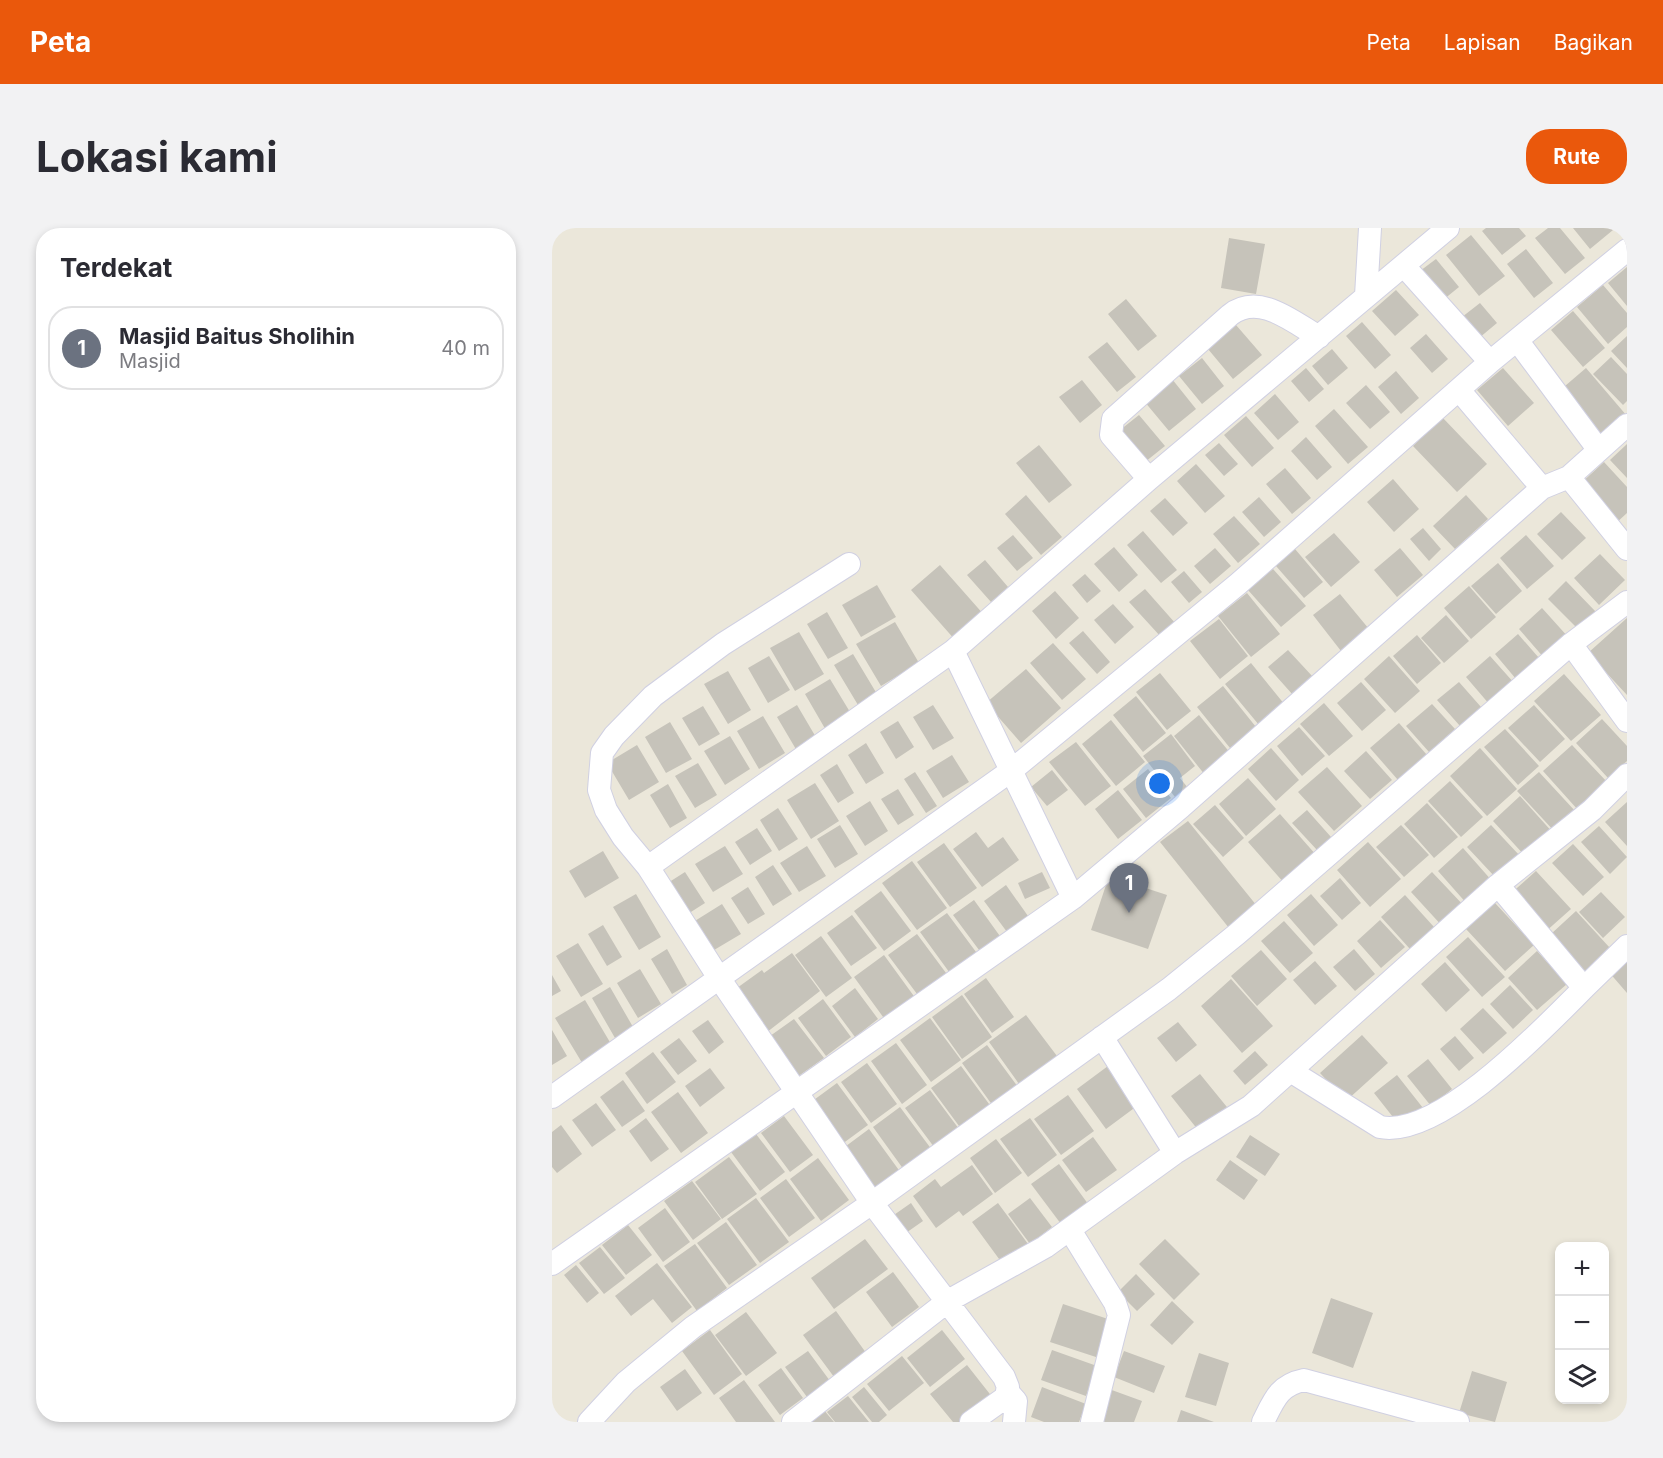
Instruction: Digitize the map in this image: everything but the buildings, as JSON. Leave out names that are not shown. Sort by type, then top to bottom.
[{"type":"street","points":[[1366,296],[1370,228]]},
{"type":"street","points":[[648,867],[953,651],[1149,479],[1448,228]]},
{"type":"street","points":[[552,1097],[1012,770],[1238,584],[1458,390],[1627,250]]},
{"type":"street","points":[[1404,266],[1491,362]]},
{"type":"street","points":[[1149,479],[1111,435],[1113,419],[1230,315],[1238,309],[1258,306],[1276,311],[1319,338]]},
{"type":"street","points":[[1517,340],[1598,449]]},
{"type":"street","points":[[1458,390],[1542,488]]},
{"type":"street","points":[[552,1264],[1073,898],[1181,807],[1542,488],[1569,477],[1627,425]]},
{"type":"street","points":[[1569,477],[1627,549]]},
{"type":"street","points":[[849,564],[723,644],[653,696],[614,736],[602,753],[599,790],[606,810],[617,828],[648,867],[719,978],[872,1203],[1004,1377],[1006,1397],[971,1422]]},
{"type":"street","points":[[589,1422],[626,1382],[693,1327],[872,1203],[1169,989],[1237,934],[1571,644],[1627,602]]},
{"type":"street","points":[[1571,644],[1627,721]]},
{"type":"street","points":[[953,651],[1073,898]]},
{"type":"street","points":[[793,1422],[948,1301],[1045,1247],[1175,1153],[1232,1120],[1292,1072],[1359,1008],[1498,885],[1592,810],[1627,775]]},
{"type":"street","points":[[1498,885],[1584,988]]},
{"type":"street","points":[[1292,1072],[1380,1127],[1392,1129],[1410,1127],[1449,1108],[1532,1040],[1627,946]]},
{"type":"street","points":[[1102,1037],[1175,1153]]},
{"type":"street","points":[[1070,1230],[1115,1303],[1119,1315],[1092,1422]]},
{"type":"street","points":[[1263,1422],[1277,1394],[1285,1386],[1304,1380],[1458,1422]]},
{"type":"street","points":[[1007,1391],[1016,1401],[1014,1422]]},
{"type":"place","name":"Masjid Baitus Sholihin","points":[[1129,913]]}]
